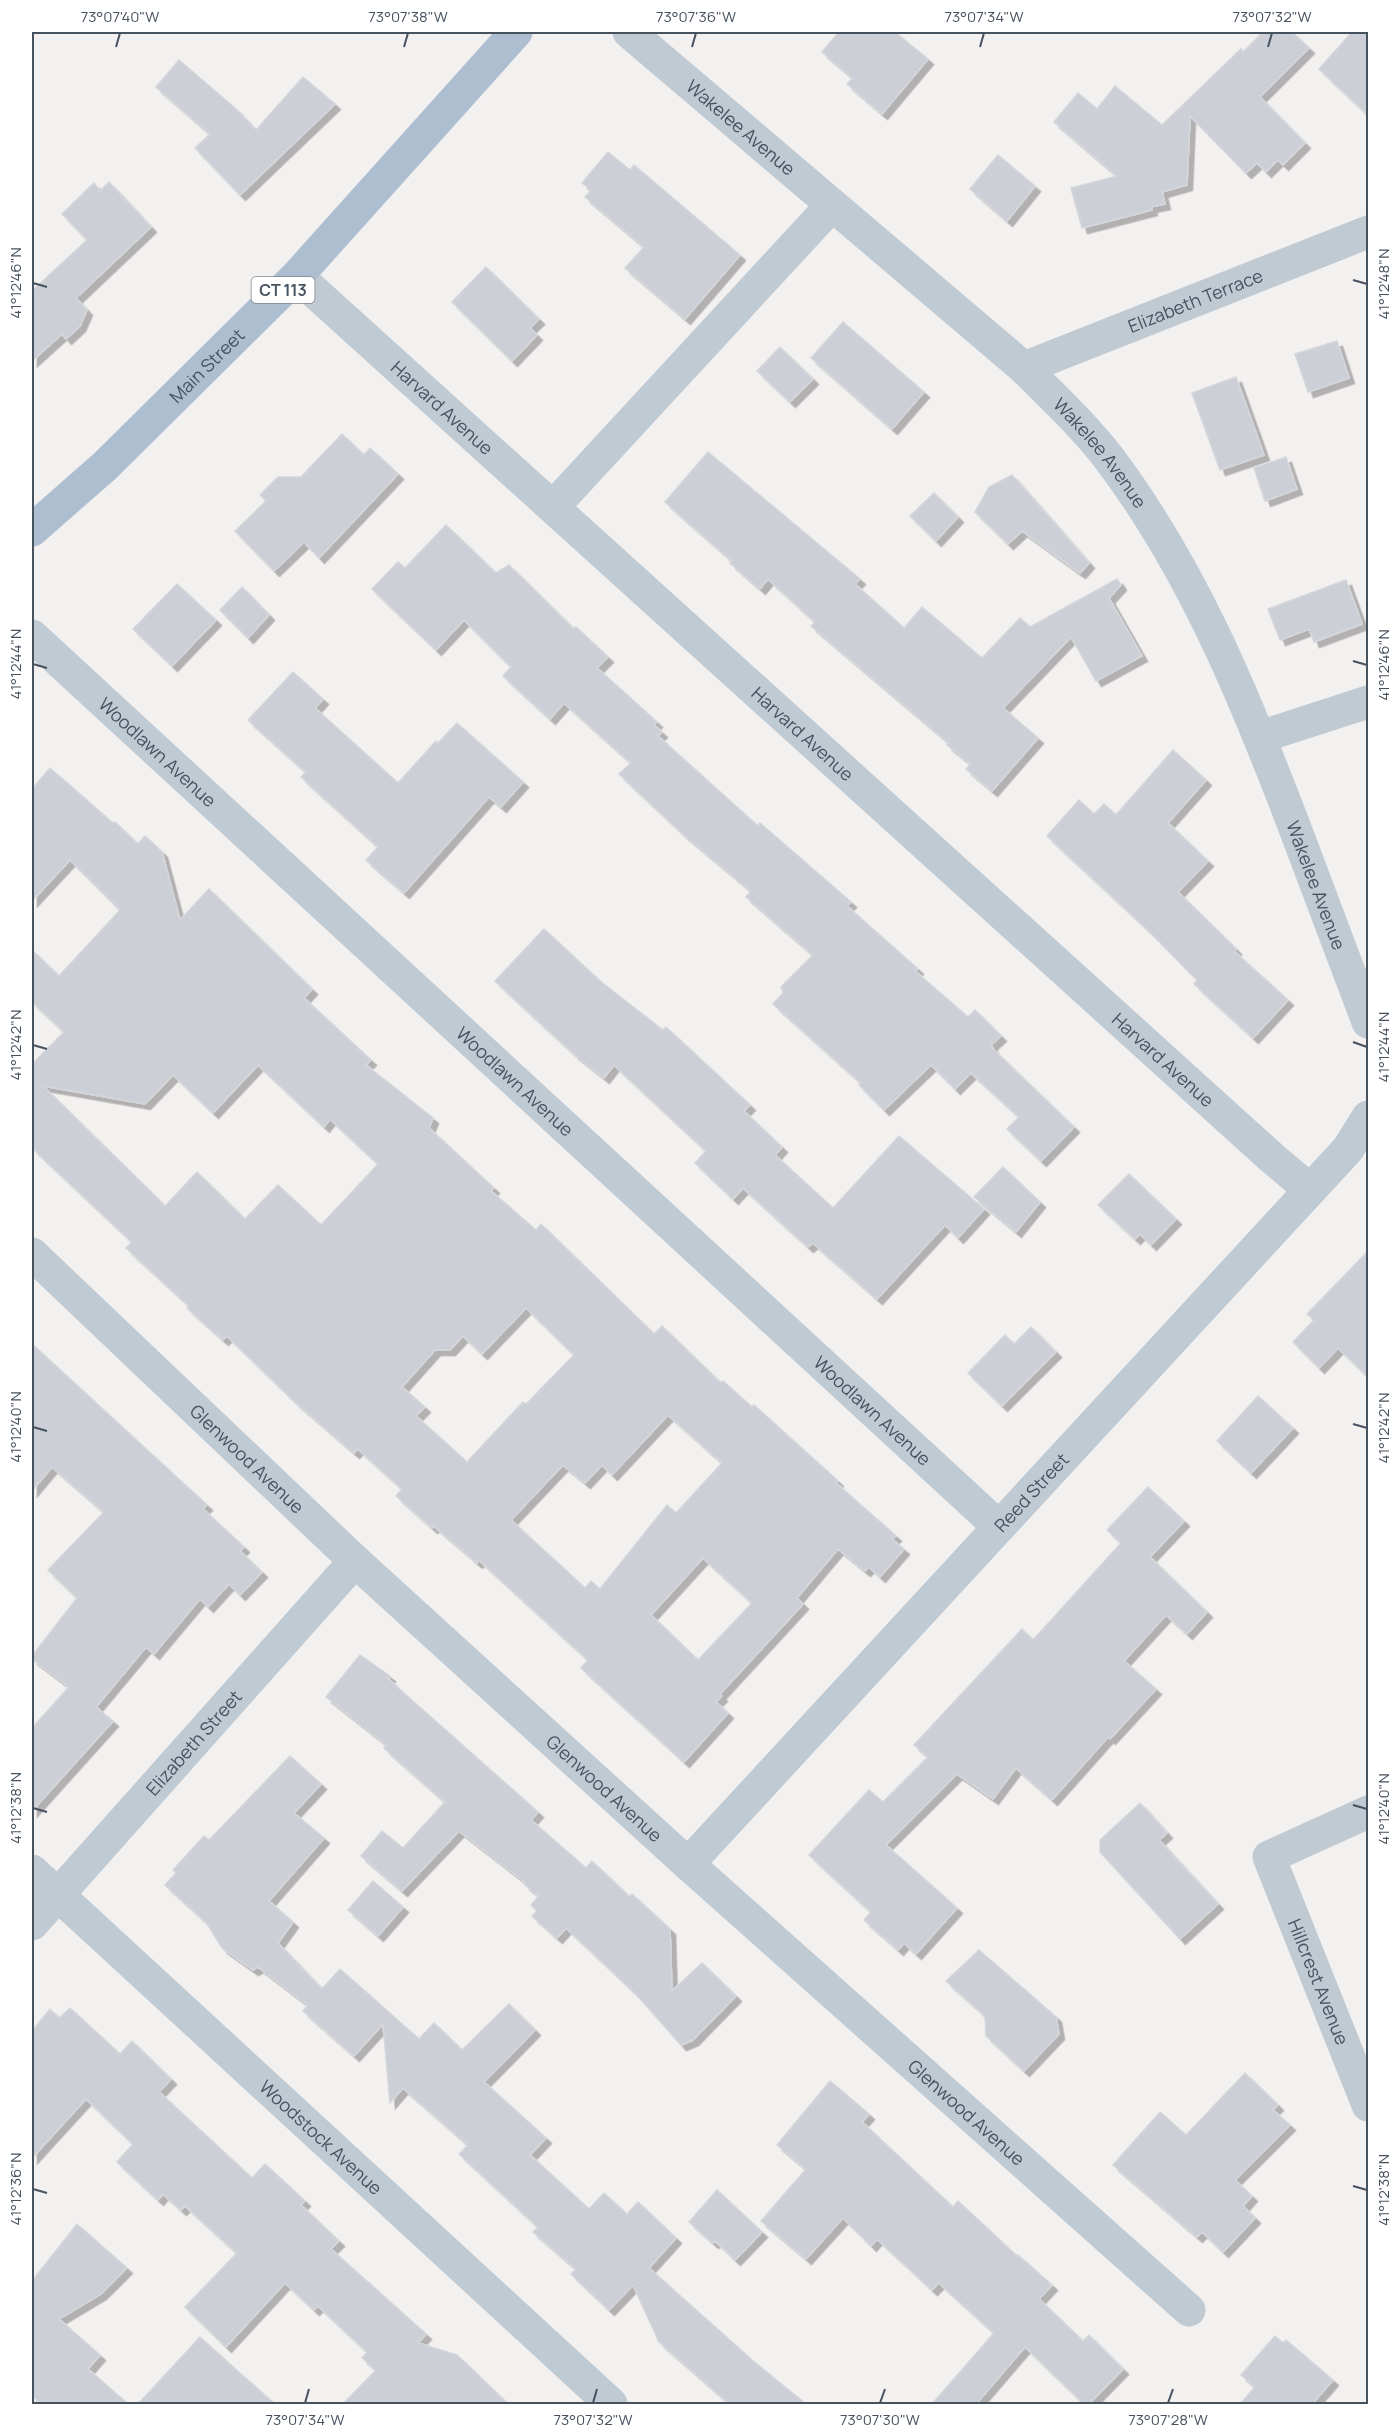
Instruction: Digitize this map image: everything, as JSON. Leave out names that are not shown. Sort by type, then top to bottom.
[{"type":"main road","name":"Main Street","points":[[32,530],[105,466],[297,276],[516,32]]},
{"type":"street","name":"Wakelee Avenue","points":[[629,32],[1024,368],[1068,412],[1107,456],[1153,522],[1201,604],[1260,737],[1368,1022]]},
{"type":"street","points":[[553,507],[832,205]]},
{"type":"street","name":"Elizabeth Terrace","points":[[1024,368],[1368,232]]},
{"type":"street","name":"Harvard Avenue","points":[[297,276],[1310,1190]]},
{"type":"street","name":"Woodlawn Avenue","points":[[32,636],[999,1527]]},
{"type":"street","points":[[1260,737],[1368,702]]},
{"type":"street","name":"Reed Street","points":[[688,1864],[1348,1149],[1368,1117]]},
{"type":"street","name":"Glenwood Avenue","points":[[32,1254],[355,1561],[688,1864],[1189,2310]]},
{"type":"street","name":"Elizabeth Street","points":[[32,1924],[355,1561]]},
{"type":"street","name":"Hillcrest Avenue","points":[[1368,1812],[1269,1857],[1368,2105]]},
{"type":"street","name":"Woodstock Avenue","points":[[32,1871],[611,2404]]},
{"type":"building","points":[[839,32],[895,32],[928,59],[882,114],[847,84],[853,78],[822,52]]},
{"type":"building","points":[[1263,32],[1292,32],[1309,48],[1260,97],[1305,143],[1283,165],[1278,160],[1266,172],[1257,163],[1246,173],[1190,116],[1187,185],[1162,192],[1165,204],[1151,207],[1152,210],[1082,228],[1071,188],[1117,176],[1054,122],[1078,93],[1097,109],[1115,86],[1162,125],[1241,49],[1243,52]]},
{"type":"building","points":[[1352,32],[1368,32],[1368,115],[1319,69]]},
{"type":"building","points":[[179,60],[236,109],[256,130],[303,77],[335,104],[240,195],[195,148],[210,134],[156,87]]},
{"type":"building","points":[[608,152],[630,170],[634,165],[740,255],[685,319],[625,268],[644,247],[585,197],[591,190],[582,183]]},
{"type":"building","points":[[998,155],[1035,186],[1007,221],[970,189]]},
{"type":"building","points":[[109,182],[151,227],[76,298],[87,310],[80,326],[66,339],[62,334],[32,361],[32,291],[87,240],[62,214],[94,183],[100,191]]},
{"type":"building","points":[[486,267],[539,319],[530,328],[537,335],[512,361],[452,302]]},
{"type":"building","points":[[843,322],[924,392],[892,429],[811,358]]},
{"type":"building","points":[[1337,341],[1349,378],[1308,392],[1295,354]]},
{"type":"building","points":[[780,347],[813,379],[790,402],[757,371]]},
{"type":"building","points":[[1236,377],[1264,455],[1220,470],[1192,393]]},
{"type":"building","points":[[342,434],[364,455],[370,448],[398,474],[319,558],[304,542],[274,571],[235,531],[266,501],[260,495],[278,477],[301,477]]},
{"type":"building","points":[[708,452],[860,579],[855,584],[904,628],[922,607],[982,658],[1020,618],[1030,627],[1117,579],[1121,585],[1109,598],[1142,656],[1096,681],[1071,637],[1003,708],[1038,738],[992,791],[966,769],[971,764],[947,745],[949,743],[811,626],[815,622],[768,579],[760,589],[665,502]]},
{"type":"building","points":[[1286,457],[1297,489],[1265,501],[1254,468]]},
{"type":"building","points":[[1012,475],[1089,563],[1080,573],[1022,531],[1008,544],[975,512],[989,487]]},
{"type":"building","points":[[934,493],[958,517],[936,541],[910,516]]},
{"type":"building","points":[[446,525],[496,573],[509,565],[574,629],[576,627],[608,657],[597,668],[657,722],[654,725],[662,732],[658,736],[758,826],[760,823],[851,902],[847,906],[918,969],[915,971],[968,1017],[975,1010],[1001,1036],[991,1045],[994,1050],[1074,1127],[1041,1161],[1007,1129],[1019,1117],[971,1073],[955,1089],[931,1065],[884,1110],[859,1085],[861,1083],[773,1004],[783,993],[781,987],[813,955],[746,897],[751,891],[684,835],[619,774],[631,763],[564,703],[550,719],[503,676],[511,667],[464,620],[436,650],[372,589],[398,562],[405,568]]},
{"type":"building","points":[[1346,580],[1362,624],[1314,642],[1309,629],[1280,640],[1268,609]]},
{"type":"building","points":[[177,584],[216,620],[172,666],[133,629]]},
{"type":"building","points":[[242,587],[269,615],[248,638],[220,610]]},
{"type":"building","points":[[293,672],[323,699],[315,708],[398,783],[436,741],[438,743],[457,723],[523,782],[501,807],[489,797],[404,893],[366,860],[378,847],[301,777],[306,772],[248,720]]},
{"type":"building","points":[[1173,750],[1206,780],[1168,823],[1208,861],[1178,892],[1236,949],[1235,952],[1288,1000],[1253,1038],[1194,984],[1197,980],[1147,929],[1047,836],[1079,800],[1094,814],[1104,804],[1116,815]]},
{"type":"building","points":[[50,768],[138,844],[145,836],[162,852],[180,920],[209,889],[312,989],[304,998],[371,1060],[366,1065],[433,1118],[429,1128],[494,1188],[491,1191],[536,1230],[541,1224],[654,1334],[662,1326],[721,1383],[723,1381],[752,1407],[754,1405],[896,1536],[892,1539],[904,1549],[880,1577],[869,1567],[865,1571],[838,1549],[797,1598],[803,1604],[720,1694],[722,1696],[716,1702],[728,1713],[684,1762],[581,1668],[588,1660],[479,1560],[477,1563],[396,1496],[402,1489],[358,1449],[354,1453],[295,1402],[227,1336],[223,1340],[187,1308],[189,1306],[126,1248],[132,1242],[32,1148],[32,1064],[64,1032],[32,1002],[32,950],[59,976],[120,910],[70,860],[32,901],[32,789]],"holes":[[[258,1065],[324,1127],[330,1119],[378,1164],[321,1225],[278,1185],[245,1219],[197,1172],[165,1206],[43,1086],[145,1104],[173,1075],[213,1113]],[[526,1308],[574,1355],[526,1404],[523,1402],[467,1462],[416,1416],[425,1407],[402,1387],[435,1350],[450,1350],[463,1336],[482,1354]],[[668,1415],[722,1463],[676,1513],[667,1505],[600,1589],[591,1581],[585,1588],[511,1520],[563,1465],[585,1483],[602,1465],[612,1475]],[[703,1558],[752,1603],[698,1660],[651,1615]]]},
{"type":"building","points":[[544,929],[600,981],[663,1030],[666,1027],[750,1105],[744,1111],[782,1147],[775,1155],[833,1208],[899,1136],[984,1209],[958,1238],[945,1225],[877,1299],[813,1243],[808,1247],[743,1188],[733,1199],[695,1163],[706,1151],[614,1065],[604,1078],[575,1055],[495,981]]},
{"type":"building","points":[[1003,1167],[1040,1202],[1016,1232],[974,1197]]},
{"type":"building","points":[[1129,1174],[1176,1219],[1151,1245],[1140,1234],[1135,1239],[1098,1205]]},
{"type":"building","points":[[1368,1251],[1368,1377],[1338,1348],[1319,1368],[1293,1342],[1314,1320],[1307,1314]]},
{"type":"building","points":[[1031,1327],[1056,1352],[1002,1406],[968,1373],[1005,1335],[1014,1344]]},
{"type":"building","points":[[32,1344],[207,1505],[203,1509],[244,1547],[240,1551],[262,1572],[240,1595],[229,1584],[208,1607],[200,1599],[154,1654],[146,1647],[96,1707],[113,1721],[32,1811],[32,1728],[69,1687],[32,1659],[32,1656],[77,1598],[48,1570],[104,1512],[52,1467],[32,1491]]},
{"type":"building","points":[[1258,1396],[1293,1428],[1251,1473],[1217,1441]]},
{"type":"building","points":[[1148,1487],[1184,1521],[1150,1557],[1207,1612],[1187,1634],[1166,1615],[1124,1661],[1156,1689],[1110,1739],[1108,1737],[1052,1800],[1016,1768],[993,1799],[957,1774],[886,1845],[957,1908],[916,1954],[904,1943],[898,1950],[864,1920],[871,1912],[809,1855],[869,1790],[883,1802],[928,1757],[914,1745],[1022,1629],[1033,1640],[1121,1543],[1107,1530]]},
{"type":"building","points":[[360,1655],[390,1676],[388,1678],[397,1687],[538,1812],[531,1820],[586,1868],[592,1861],[630,1897],[632,1894],[670,1929],[672,1991],[702,1963],[736,1996],[693,2040],[681,2045],[634,1992],[566,1928],[557,1938],[532,1916],[537,1911],[531,1905],[539,1896],[524,1884],[525,1882],[459,1831],[402,1891],[361,1856],[382,1831],[403,1848],[445,1802],[384,1748],[387,1745],[326,1697]]},
{"type":"building","points":[[290,1756],[321,1784],[294,1813],[324,1838],[269,1901],[293,1922],[278,1943],[322,1989],[340,1969],[419,2039],[434,2023],[462,2050],[509,2004],[535,2030],[484,2082],[546,2138],[530,2155],[589,2209],[604,2193],[627,2214],[638,2202],[676,2238],[649,2268],[752,2360],[806,2404],[730,2404],[659,2342],[633,2285],[609,2310],[571,2274],[576,2269],[533,2232],[538,2227],[459,2154],[468,2145],[403,2088],[390,2103],[383,2024],[354,2056],[303,2011],[308,2005],[258,1967],[253,1970],[222,1948],[206,1922],[165,1885],[176,1873],[173,1870],[204,1836],[209,1840]]},
{"type":"building","points":[[1140,1803],[1167,1833],[1159,1840],[1218,1904],[1180,1939],[1100,1852],[1100,1840]]},
{"type":"building","points":[[373,1881],[403,1907],[378,1936],[348,1910]]},
{"type":"building","points":[[979,1950],[1056,2017],[1059,2034],[1024,2071],[986,2036],[985,2016],[946,1981]]},
{"type":"building","points":[[70,2008],[120,2054],[132,2041],[171,2079],[159,2092],[252,2178],[265,2164],[305,2201],[301,2205],[339,2241],[331,2249],[426,2334],[418,2343],[457,2355],[508,2404],[343,2404],[376,2370],[362,2358],[367,2352],[318,2306],[314,2310],[285,2283],[226,2347],[185,2307],[237,2253],[185,2206],[181,2210],[163,2194],[158,2200],[117,2162],[133,2144],[86,2099],[32,2158],[32,2031],[50,2009],[59,2018]]},
{"type":"building","points":[[1245,2073],[1278,2105],[1273,2110],[1290,2125],[1235,2180],[1252,2196],[1243,2206],[1255,2218],[1223,2252],[1202,2232],[1197,2237],[1113,2165],[1160,2112],[1186,2135]]},
{"type":"building","points":[[830,2081],[869,2114],[862,2122],[953,2207],[958,2201],[1052,2285],[1039,2299],[1083,2341],[1089,2335],[1123,2369],[1089,2404],[1084,2404],[1025,2347],[976,2404],[932,2404],[994,2333],[939,2283],[932,2290],[877,2239],[871,2246],[843,2218],[806,2259],[761,2221],[806,2169],[777,2145]]},
{"type":"building","points":[[717,2190],[762,2232],[735,2260],[715,2241],[713,2243],[689,2222]]},
{"type":"building","points":[[77,2224],[127,2268],[101,2294],[59,2319],[100,2355],[88,2369],[128,2404],[42,2404],[32,2396],[32,2281]]},
{"type":"building","points":[[1275,2336],[1283,2343],[1286,2340],[1333,2380],[1312,2404],[1240,2404],[1255,2387],[1241,2375]]},
{"type":"building","points":[[200,2337],[242,2375],[275,2404],[138,2404]]}]
